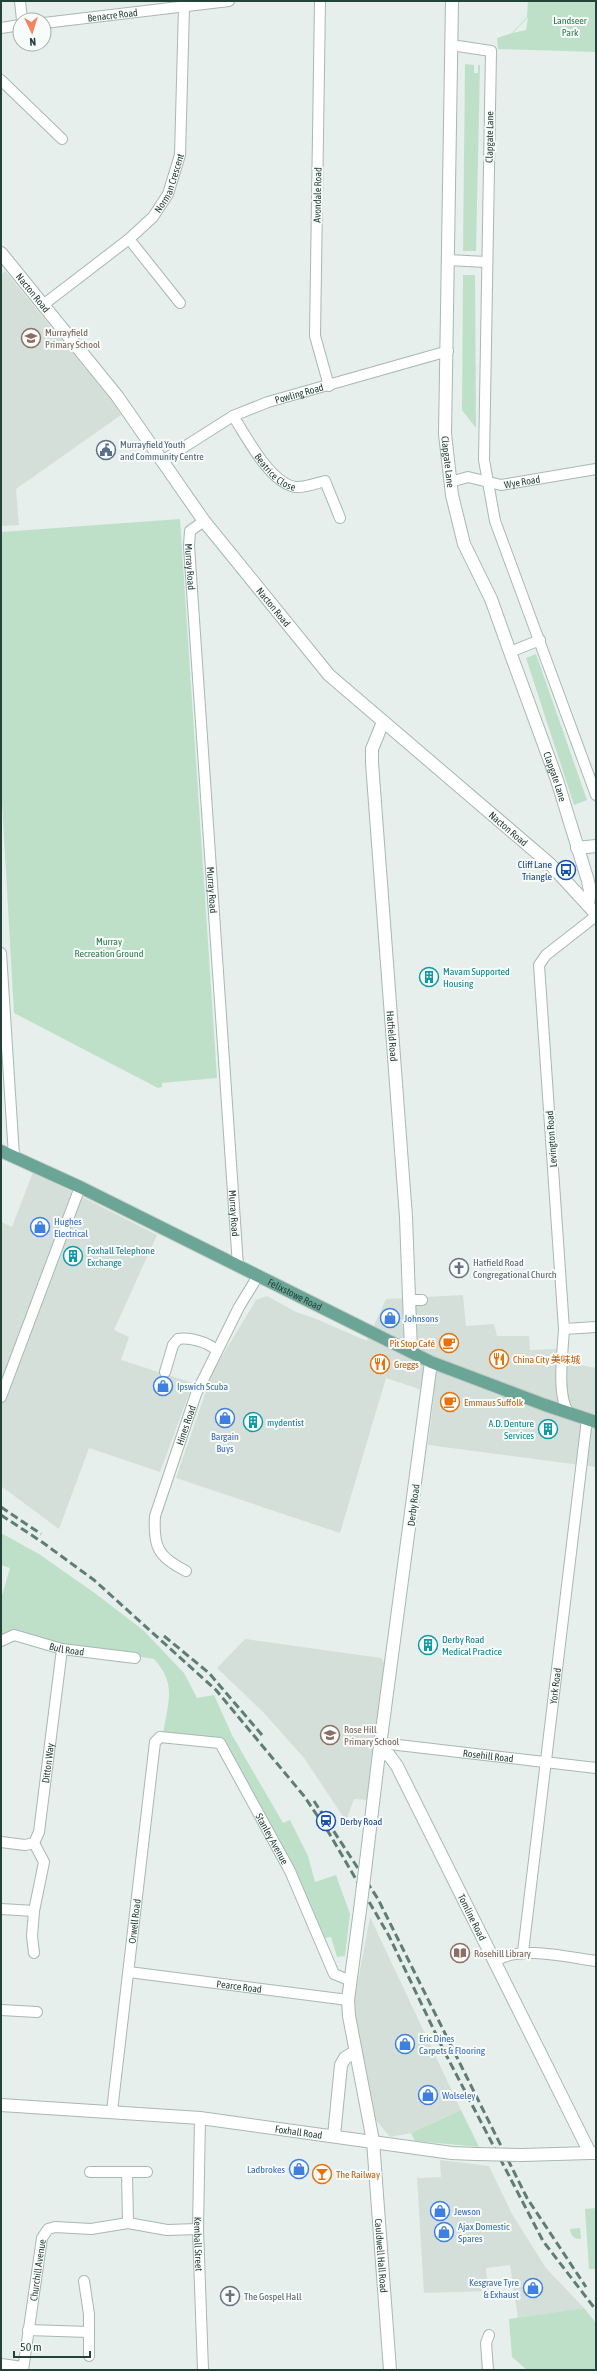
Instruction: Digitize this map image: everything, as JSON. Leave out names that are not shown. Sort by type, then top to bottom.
[{"type":"main road","name":"Felixstowe Road","points":[[1,1151],[80,1187],[431,1362],[553,1408],[591,1420]]},
{"type":"street","points":[[20,1],[21,12]]},
{"type":"street","name":"Benacre Road","points":[[52,22],[167,5],[184,7],[229,1]]},
{"type":"street","name":"Avondale Road","points":[[320,1],[315,336],[329,386]]},
{"type":"street","name":"Clapgate Lane","points":[[452,1],[448,351],[445,434],[450,482],[464,544],[491,599],[557,780],[590,891],[588,904]]},
{"type":"street","name":"Norman Crescent","points":[[43,305],[129,239],[153,217],[168,194],[180,155],[184,7]]},
{"type":"street","points":[[1,28],[12,26]]},
{"type":"street","name":"Clapgate Lane","points":[[451,45],[491,52],[486,262],[484,460],[487,481],[495,521],[596,795]]},
{"type":"street","points":[[1,80],[62,139]]},
{"type":"street","points":[[129,239],[180,303]]},
{"type":"street","name":"Nacton Road","points":[[1,253],[117,396],[204,521],[329,675],[382,722],[479,802],[550,864],[588,904],[596,915]]},
{"type":"street","points":[[448,260],[486,262]]},
{"type":"street","name":"Powling Road","points":[[162,461],[233,416],[268,402],[329,386],[448,351]]},
{"type":"street","name":"Beatrice Close","points":[[233,416],[271,472],[282,482],[296,487],[326,481],[340,518]]},
{"type":"street","name":"Wye Road","points":[[450,482],[468,477],[501,485],[596,469]]},
{"type":"street","name":"Murray Road","points":[[204,521],[190,531],[188,546],[238,1266]]},
{"type":"street","points":[[510,652],[540,640]]},
{"type":"street","name":"Hatfield Road","points":[[382,722],[372,749],[372,763],[406,1217],[411,1351]]},
{"type":"street","points":[[577,848],[596,846]]},
{"type":"street","name":"Levington Road","points":[[562,1389],[564,1329],[539,965],[546,955],[596,915]]},
{"type":"street","points":[[1,953],[14,1156]]},
{"type":"street","points":[[1,1397],[80,1187]]},
{"type":"street","name":"Hines Road","points":[[186,1571],[163,1557],[156,1546],[153,1537],[154,1516],[196,1394],[216,1350],[258,1276]]},
{"type":"street","points":[[410,1300],[422,1300]]},
{"type":"street","points":[[564,1329],[596,1327]]},
{"type":"street","points":[[165,1372],[173,1345],[178,1339],[186,1338],[212,1346],[216,1350]]},
{"type":"street","name":"Derby Road","points":[[373,2141],[355,2052],[348,2000],[431,1362]]},
{"type":"street","points":[[553,1408],[562,1389]]},
{"type":"street","points":[[562,1389],[565,1408],[569,1413]]},
{"type":"street","name":"York Road","points":[[523,1952],[591,1420]]},
{"type":"street","name":"Bull Road","points":[[1,1641],[14,1635],[62,1649],[135,1658]]},
{"type":"street","name":"Ditton Way","points":[[34,1843],[39,1832],[62,1649]]},
{"type":"street","name":"Orwell Road","points":[[112,2111],[155,1742],[163,1735]]},
{"type":"street","name":"Stanley Avenue","points":[[163,1735],[220,1743],[290,1871],[334,1974],[350,1981]]},
{"type":"street","name":"Rosehill Road","points":[[380,1748],[547,1762],[596,1768]]},
{"type":"street","name":"Tomline Road","points":[[380,1748],[389,1755],[397,1766],[494,1961],[593,2153]]},
{"type":"street","points":[[1,1842],[25,1845],[34,1843],[44,1862],[34,1911],[32,1936],[34,1953]]},
{"type":"street","points":[[1,1909],[34,1911]]},
{"type":"street","points":[[494,1961],[508,1954],[523,1952],[596,1961]]},
{"type":"street","name":"Pearce Road","points":[[129,1972],[348,2000]]},
{"type":"street","points":[[1,2010],[38,2012]]},
{"type":"street","points":[[334,2136],[341,2065],[345,2058],[355,2052]]},
{"type":"street","name":"Foxhall Road","points":[[1,2105],[112,2111],[200,2118],[476,2154],[522,2155],[593,2153]]},
{"type":"street","name":"Kemball Street","points":[[200,2118],[198,2229],[203,2370]]},
{"type":"street","name":"Cauldwell Hall Road","points":[[373,2141],[390,2370]]},
{"type":"street","points":[[90,2172],[147,2172]]},
{"type":"street","points":[[127,2172],[128,2223]]},
{"type":"street","name":"Churchill Avenue","points":[[23,2368],[42,2238],[48,2229],[55,2226],[91,2229],[128,2223],[167,2230],[198,2229]]},
{"type":"street","points":[[84,2281],[90,2314],[89,2356]]},
{"type":"street","points":[[28,2330],[89,2332]]},
{"type":"street","points":[[488,2370],[486,2343],[489,2335]]},
{"type":"street","points":[[1,2364],[23,2368]]},
{"type":"shaded area","name":"Murrayfield Primary School","points":[[5,271],[112,401],[121,415],[16,489],[19,525],[1,526],[1,275]]},
{"type":"shaded area","points":[[33,1172],[157,1235],[114,1330],[129,1337],[121,1360],[193,1383],[160,1472],[89,1448],[59,1529],[1,1486],[1,1222],[12,1227]]},
{"type":"shaded area","points":[[463,1295],[466,1326],[494,1324],[497,1336],[529,1336],[530,1350],[560,1349],[561,1361],[596,1368],[596,1467],[428,1445],[434,1394],[386,1378],[340,1533],[176,1478],[213,1371],[256,1300],[267,1296],[296,1312],[314,1318],[367,1341],[386,1299]]},
{"type":"shaded area","name":"Rose Hill Primary School","points":[[245,1639],[381,1658],[386,1666],[369,1800],[354,1799],[346,1821],[304,1758],[263,1712],[217,1668]]},
{"type":"shaded area","points":[[370,1917],[461,2110],[411,2133],[390,2137],[375,2119],[360,2053],[354,2002]]},
{"type":"shaded area","points":[[440,2160],[489,2166],[512,2214],[546,2268],[584,2308],[518,2318],[510,2265],[486,2268],[488,2291],[424,2293],[417,2178],[441,2177]]},
{"type":"green space","name":"Landseer Park","points":[[528,1],[596,1],[596,52],[498,49],[497,38],[512,33],[527,17]],"holes":[[[528,18],[526,30],[513,33]]]},
{"type":"green space","points":[[465,64],[474,65],[474,73],[478,73],[478,65],[480,65],[476,251],[463,251]]},
{"type":"green space","points":[[463,275],[475,275],[476,428],[462,410]]},
{"type":"green space","name":"Murray Recreation Ground","points":[[180,519],[217,1078],[162,1083],[162,1087],[158,1088],[14,1013],[1,785],[1,532]]},
{"type":"green space","points":[[536,654],[587,800],[574,805],[526,658]]},
{"type":"green space","points":[[1,1533],[39,1554],[96,1594],[143,1630],[184,1673],[197,1698],[214,1695],[232,1735],[283,1823],[290,1820],[308,1856],[315,1882],[336,1875],[350,1914],[345,1956],[337,1957],[331,1937],[319,1939],[290,1871],[220,1743],[163,1735],[169,1695],[168,1686],[166,1677],[154,1659],[14,1635],[1,1641],[1,1599],[10,1568],[1,1565]]},
{"type":"green space","points":[[461,2110],[479,2147],[415,2141],[411,2133]]},
{"type":"green space","points":[[596,2208],[596,2269],[589,2269],[585,2209]]},
{"type":"green space","points":[[580,2228],[581,2239],[573,2237],[570,2229]]},
{"type":"green space","points":[[584,2308],[596,2323],[596,2370],[527,2370],[512,2357],[509,2319]]},
{"type":"railway","points":[[1,1507],[41,1534]]},
{"type":"railway","points":[[1,1515],[42,1542],[94,1580],[216,1690],[304,1796],[329,1833],[389,1936],[443,2049],[543,2241],[596,2310]]},
{"type":"railway","points":[[164,1636],[209,1673],[262,1735]]},
{"type":"railway","points":[[314,1801],[378,1899],[527,2198],[586,2287]]},
{"type":"place","name":"Murrayfield Primary School","points":[[31,338]]},
{"type":"place","name":"Murrayfield Youth and Community Centre","points":[[106,450]]},
{"type":"place","name":"Cliff Lane Triangle","points":[[566,870]]},
{"type":"place","name":"Mavam Supported Housing","points":[[429,977]]},
{"type":"place","name":"Hughes Electrical","points":[[40,1227]]},
{"type":"place","name":"Foxhall Telephone Exchange","points":[[73,1256]]},
{"type":"place","name":"Hatfield Road Congregational Church","points":[[459,1268]]},
{"type":"place","name":"Johnsons","points":[[390,1318]]},
{"type":"place","name":"Pit Stop Café","points":[[449,1343]]},
{"type":"place","name":"China City 美味城","points":[[499,1359]]},
{"type":"place","name":"Greggs","points":[[380,1364]]},
{"type":"place","name":"Ipswich Scuba","points":[[163,1386]]},
{"type":"place","name":"Emmaus Suffolk","points":[[450,1402]]},
{"type":"place","name":"Bargain Buys","points":[[225,1418]]},
{"type":"place","name":"mydentist","points":[[253,1422]]},
{"type":"place","name":"A.D. Denture Services","points":[[548,1429]]},
{"type":"place","name":"Derby Road Medical Practice","points":[[428,1645]]},
{"type":"place","name":"Rose Hill Primary School","points":[[330,1735]]},
{"type":"place","name":"Derby Road","points":[[326,1821]]},
{"type":"place","name":"Rosehill Library","points":[[460,1953]]},
{"type":"place","name":"Eric Dines Carpets & Flooring","points":[[405,2044]]},
{"type":"place","name":"Wolseley","points":[[428,2095]]},
{"type":"place","name":"Ladbrokes","points":[[299,2169]]},
{"type":"place","name":"The Railway","points":[[322,2174]]},
{"type":"place","name":"Jewson","points":[[440,2211]]},
{"type":"place","name":"Ajax Domestic Spares","points":[[444,2232]]},
{"type":"place","name":"Kesgrave Tyre & Exhaust","points":[[533,2288]]},
{"type":"place","name":"The Gospel Hall","points":[[230,2296]]}]
